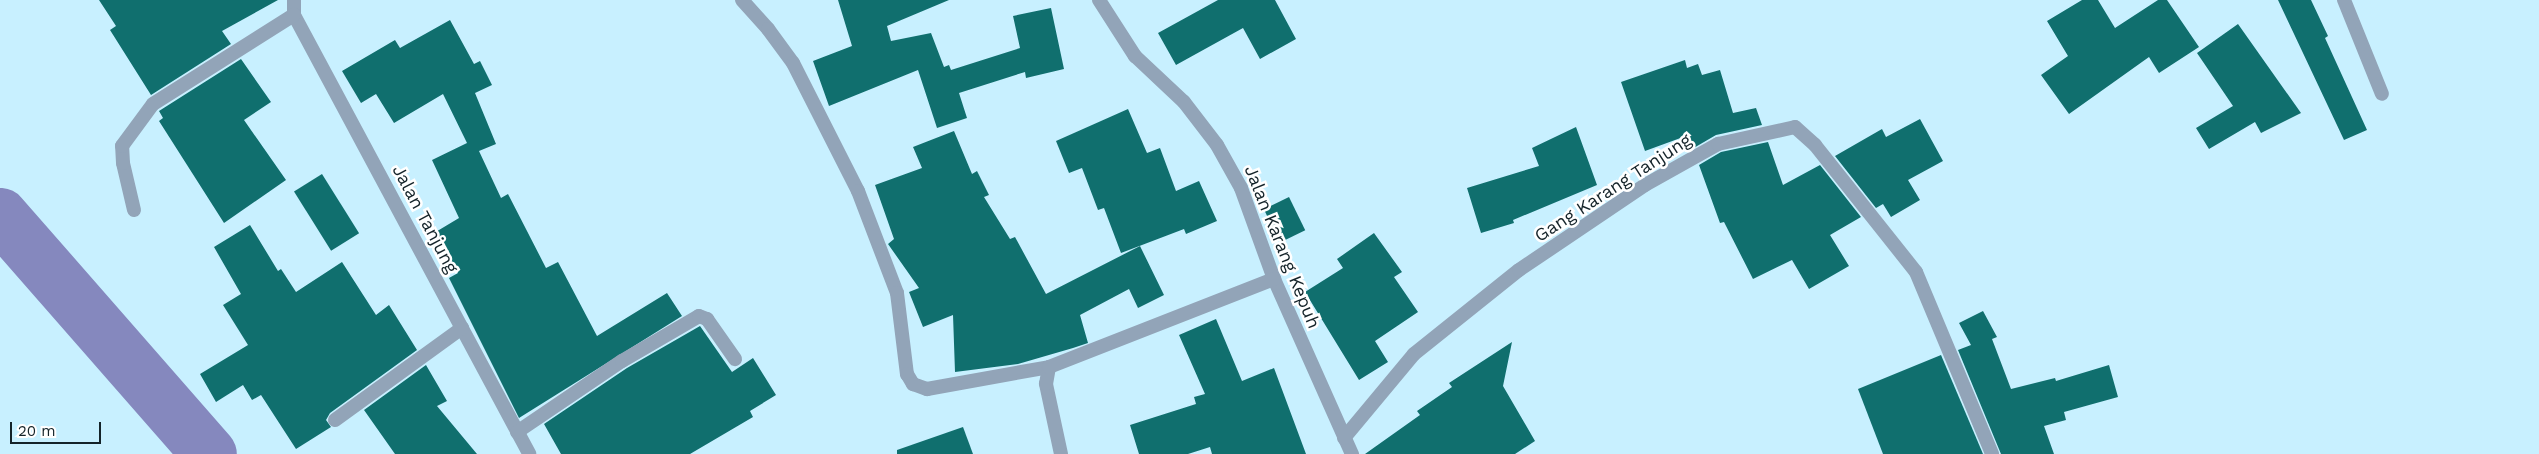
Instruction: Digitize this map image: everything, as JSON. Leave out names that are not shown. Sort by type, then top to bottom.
[{"type":"street","name":"Jalan Tanjung","points":[[294,0],[294,15],[529,454]]},
{"type":"street","points":[[742,0],[768,29],[793,63],[858,191],[897,293],[907,374],[913,384],[928,389],[1049,367],[1067,357],[1274,279]]},
{"type":"street","name":"Jalan Karang Kepuh","points":[[1099,0],[1135,56],[1184,102],[1217,146],[1241,188],[1274,279],[1352,454]]},
{"type":"street","points":[[2344,0],[2382,94]]},
{"type":"street","points":[[134,210],[122,163],[122,146],[153,104],[294,15]]},
{"type":"street","name":"Gang Karang Tanjung","points":[[1344,438],[1414,354],[1519,270],[1645,185],[1718,144],[1795,128],[1814,145],[1916,272],[1992,454]]},
{"type":"street","points":[[516,432],[622,361],[699,316],[707,319],[735,359]]},
{"type":"street","points":[[335,420],[462,328]]},
{"type":"street","points":[[1049,367],[1046,384],[1062,454]]},
{"type":"building","points":[[99,0],[278,0],[222,31],[231,44],[151,95],[110,30],[116,26]]},
{"type":"building","points":[[838,0],[949,0],[887,26],[891,41],[931,33],[944,67],[949,65],[951,70],[1020,48],[1013,16],[1051,8],[1064,69],[1026,78],[1025,72],[959,93],[967,118],[937,128],[918,70],[829,106],[813,61],[852,46]]},
{"type":"building","points":[[1218,0],[1275,0],[1296,39],[1260,59],[1243,28],[1176,65],[1158,33]]},
{"type":"building","points":[[2082,0],[2098,0],[2115,28],[2158,0],[2167,0],[2199,47],[2159,73],[2149,57],[2069,114],[2041,75],[2068,56],[2047,21]]},
{"type":"building","points":[[2278,0],[2311,0],[2328,36],[2325,38],[2367,130],[2344,140]]},
{"type":"building","points":[[450,20],[474,64],[480,61],[492,85],[475,93],[496,144],[479,151],[501,198],[508,194],[546,268],[558,262],[597,336],[667,293],[682,316],[519,418],[449,278],[458,273],[434,233],[459,218],[432,160],[467,143],[443,94],[394,123],[376,94],[361,103],[342,71],[395,40],[400,48]]},
{"type":"building","points":[[2238,24],[2301,113],[2261,133],[2255,122],[2209,149],[2196,128],[2233,106],[2197,53]]},
{"type":"building","points":[[241,59],[271,102],[244,120],[286,180],[224,223],[159,121],[163,118],[159,111]]},
{"type":"building","points":[[1685,60],[1687,68],[1698,64],[1702,75],[1720,70],[1733,113],[1756,108],[1762,125],[1716,135],[1692,149],[1686,136],[1645,151],[1621,82]]},
{"type":"building","points":[[1128,109],[1147,153],[1160,148],[1176,191],[1199,181],[1217,221],[1186,234],[1184,229],[1121,253],[1104,208],[1098,210],[1082,168],[1069,173],[1056,141]]},
{"type":"building","points":[[1920,119],[1943,161],[1908,180],[1920,200],[1891,217],[1883,204],[1876,208],[1835,156],[1882,129],[1886,137]]},
{"type":"building","points":[[1576,127],[1597,185],[1513,220],[1514,223],[1481,233],[1467,188],[1539,166],[1532,148]]},
{"type":"building","points":[[954,131],[972,174],[977,171],[989,195],[984,197],[1010,239],[1015,237],[1046,294],[1140,246],[1164,295],[1138,308],[1129,289],[1080,315],[1088,343],[1018,364],[955,372],[953,315],[923,327],[909,292],[919,288],[888,244],[894,239],[875,185],[922,168],[913,147]]},
{"type":"building","points":[[1768,142],[1783,185],[1820,165],[1861,217],[1830,235],[1849,266],[1809,289],[1792,260],[1753,279],[1724,222],[1720,223],[1699,165],[1721,152]]},
{"type":"building","points":[[322,174],[359,233],[331,251],[294,191]]},
{"type":"building","points":[[1289,197],[1305,230],[1280,243],[1264,209]]},
{"type":"building","points":[[250,225],[278,271],[281,269],[296,292],[342,262],[376,315],[389,305],[417,350],[330,413],[326,420],[331,427],[296,449],[261,395],[252,400],[243,385],[216,402],[200,374],[248,345],[223,305],[241,294],[214,247]]},
{"type":"building","points":[[1374,233],[1402,272],[1394,277],[1418,312],[1375,341],[1388,362],[1359,380],[1305,292],[1343,268],[1337,259]]},
{"type":"building","points":[[1983,311],[1997,337],[1992,339],[2011,389],[2055,378],[2056,381],[2109,365],[2118,397],[2064,412],[2066,420],[2044,426],[2054,454],[2001,454],[1958,350],[1971,345],[1959,323]]},
{"type":"building","points":[[1216,319],[1242,381],[1274,368],[1306,454],[1212,454],[1210,447],[1188,454],[1139,454],[1130,425],[1196,404],[1194,397],[1205,394],[1179,335]]},
{"type":"building","points":[[700,326],[732,372],[753,358],[776,395],[750,411],[753,417],[690,454],[561,454],[544,424],[627,368]]},
{"type":"building","points":[[1512,342],[1503,386],[1535,441],[1515,454],[1365,454],[1420,415],[1417,411],[1452,387],[1449,383]]},
{"type":"building","points":[[1941,355],[1983,454],[1883,454],[1858,389]]},
{"type":"building","points":[[426,365],[447,401],[437,406],[477,454],[395,454],[364,410]]},
{"type":"building","points":[[963,427],[973,454],[897,454],[897,450]]},
{"type":"waterway","points":[[0,215],[209,454]]}]
